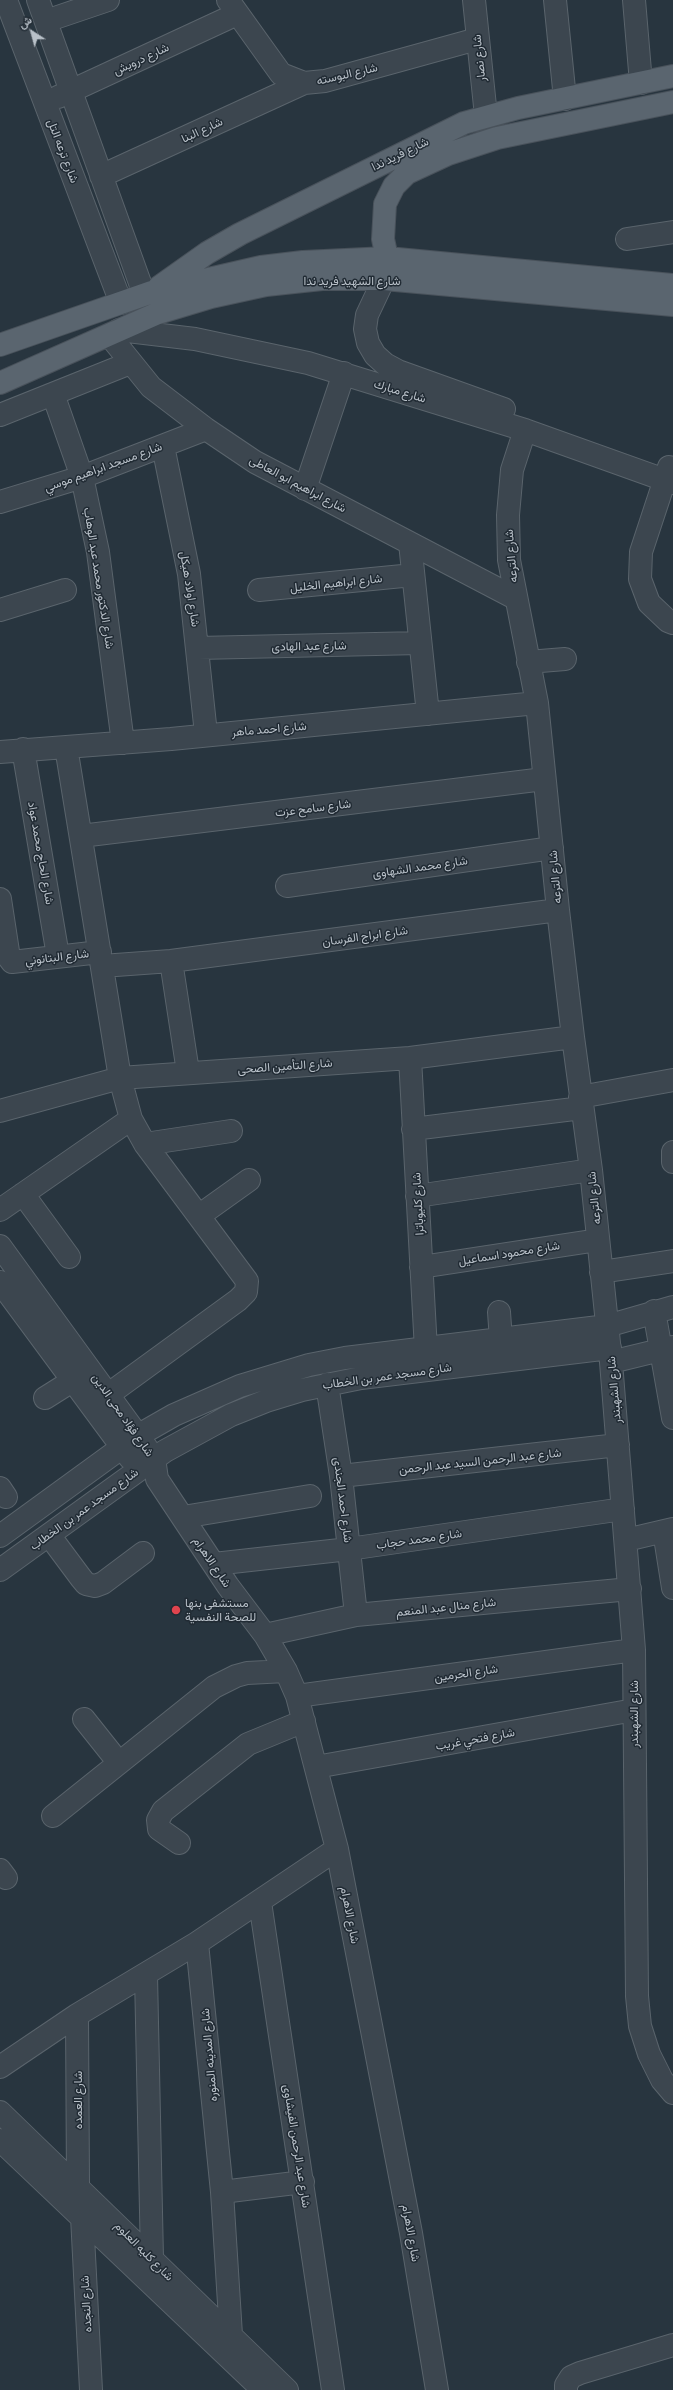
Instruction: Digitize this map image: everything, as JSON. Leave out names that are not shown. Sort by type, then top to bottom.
[{"type":"main road","name":"شارع فريد ندا","points":[[148,293],[207,253],[273,216],[442,133],[486,116],[673,76]]},
{"type":"main road","name":"شارع فريد ندا","points":[[386,269],[383,227],[385,204],[394,186],[407,173],[448,154],[497,138],[673,102]]},
{"type":"main road","name":"شارع الشهيد فريد ندا","points":[[9,342],[148,293],[268,266],[303,262],[386,269],[673,285]]},
{"type":"main road","name":"شارع الشهيد فريد ندا","points":[[0,383],[29,372],[114,332],[164,311],[211,297],[266,285],[322,279],[386,269],[673,305]]},
{"type":"main road","points":[[9,342],[14,349],[15,359],[20,367],[29,372]]},
{"type":"street","name":"شارع ترعه التل","points":[[6,0],[121,303]]},
{"type":"street","points":[[38,0],[101,176],[148,293]]},
{"type":"street","points":[[46,21],[108,0]]},
{"type":"street","name":"شارع نصار","points":[[474,0],[486,116]]},
{"type":"street","points":[[555,0],[565,99]]},
{"type":"street","points":[[634,0],[641,83]]},
{"type":"street","name":"شارع درويش","points":[[45,103],[233,7]]},
{"type":"street","name":"شارع البوسته","points":[[233,7],[281,74],[304,83],[325,81],[478,39]]},
{"type":"street","name":"شارع البنا","points":[[101,176],[304,83]]},
{"type":"street","points":[[627,238],[673,232]]},
{"type":"street","name":"شارع مبارك","points":[[386,269],[367,315],[365,329],[368,343],[375,355],[385,364],[670,475]]},
{"type":"street","name":"شارع مبارك","points":[[114,332],[233,345],[344,373],[670,475]]},
{"type":"street","name":"شارع ابراهيم ابو العاطى","points":[[114,332],[130,363],[151,387],[206,429],[254,462],[515,598]]},
{"type":"street","points":[[0,415],[130,363]]},
{"type":"street","points":[[305,489],[344,373]]},
{"type":"street","name":"شارع الدكتور محمد عبد الوهاب","points":[[53,394],[82,477],[98,552],[123,743]]},
{"type":"street","name":"شارع مسجد ابراهيم موسي","points":[[0,502],[82,477],[206,429]]},
{"type":"street","name":"شارع الترعه","points":[[526,430],[512,470],[508,515],[509,560],[515,598],[537,703],[572,1037],[591,1170],[607,1326]]},
{"type":"street","name":"شارع اولاد هيكل","points":[[163,446],[188,574],[198,648],[206,734]]},
{"type":"street","points":[[670,475],[642,552],[640,579],[649,603],[668,621],[673,623]]},
{"type":"street","points":[[410,543],[428,714]]},
{"type":"street","name":"شارع ابراهيم الخليل","points":[[259,590],[413,575]]},
{"type":"street","points":[[0,610],[65,590]]},
{"type":"street","name":"شارع عبد الهادى","points":[[198,648],[420,643]]},
{"type":"street","points":[[528,662],[565,659]]},
{"type":"street","name":"شارع احمد ماهر","points":[[0,752],[23,749],[123,743],[537,703]]},
{"type":"street","points":[[66,747],[120,1078],[131,1119],[145,1144],[242,1271],[247,1281],[246,1292],[238,1300],[109,1394]]},
{"type":"street","name":"شارع الحاج محمد عواد","points":[[23,749],[58,956]]},
{"type":"street","name":"شارع سامح عزت","points":[[81,836],[544,779]]},
{"type":"street","name":"شارع محمد الشهاوى","points":[[287,886],[552,848]]},
{"type":"street","name":"شارع البتانوني","points":[[0,899],[9,958],[15,962],[58,956],[171,961]]},
{"type":"street","name":"شارع ابراج الفرسان","points":[[171,961],[558,910]]},
{"type":"street","points":[[171,961],[188,1072]]},
{"type":"street","name":"شارع التأمين الصحى","points":[[0,1111],[120,1078],[188,1072],[410,1058],[572,1037]]},
{"type":"street","name":"شارع كليوباترا","points":[[410,1058],[426,1350]]},
{"type":"street","points":[[413,1129],[581,1102],[673,1080]]},
{"type":"street","points":[[0,1210],[131,1119]]},
{"type":"street","points":[[145,1144],[231,1131]]},
{"type":"street","points":[[673,1152],[673,1162]]},
{"type":"street","points":[[417,1196],[591,1170]]},
{"type":"street","points":[[200,1215],[249,1180]]},
{"type":"street","points":[[23,1194],[69,1257]]},
{"type":"street","name":"شارع محمود اسماعيل","points":[[421,1267],[598,1240]]},
{"type":"street","name":"شارع فؤاد محى الدين","points":[[0,1246],[139,1435],[146,1463]]},
{"type":"street","points":[[601,1272],[673,1260]]},
{"type":"street","name":"شارع فؤاد محى الدين","points":[[0,1282],[121,1447],[146,1463],[158,1479]]},
{"type":"street","points":[[664,1309],[673,1418]]},
{"type":"street","name":"شارع مسجد عمر بن الخطاب","points":[[0,1536],[139,1435],[174,1415],[207,1399],[274,1374],[345,1358],[426,1350],[607,1326],[664,1309]]},
{"type":"street","points":[[498,1312],[501,1340]]},
{"type":"street","name":"شارع الشهبندر","points":[[607,1326],[611,1355],[634,1650],[637,1996],[640,2026],[649,2054],[662,2080],[673,2093]]},
{"type":"street","name":"شارع مسجد عمر بن الخطاب","points":[[0,1570],[146,1463],[198,1432],[231,1415],[266,1401],[327,1384],[361,1378],[667,1349]]},
{"type":"street","points":[[45,1398],[72,1380]]},
{"type":"street","name":"شارع احمد الجندى","points":[[327,1384],[341,1476],[356,1615]]},
{"type":"street","name":"شارع عبد الرحمن السيد عبد الرحمن","points":[[341,1476],[618,1445]]},
{"type":"street","name":"شارع الاهرام","points":[[158,1479],[214,1564],[265,1635],[286,1671],[297,1696],[337,1849],[411,2233],[438,2390]]},
{"type":"street","points":[[183,1517],[310,1496]]},
{"type":"street","name":"شارع محمد حجاب","points":[[214,1564],[349,1549],[623,1509]]},
{"type":"street","points":[[626,1540],[668,1530],[673,1588]]},
{"type":"street","points":[[48,1535],[86,1584],[95,1586],[103,1583],[143,1553]]},
{"type":"street","name":"شارع منال عبد المنعم","points":[[265,1635],[356,1615],[630,1589]]},
{"type":"street","name":"شارع الحرمين","points":[[297,1696],[634,1650]]},
{"type":"street","points":[[53,1816],[224,1680],[247,1673],[286,1671]]},
{"type":"street","name":"شارع فتحي غريب","points":[[316,1768],[634,1710]]},
{"type":"street","points":[[84,1719],[119,1763]]},
{"type":"street","points":[[179,1843],[159,1829],[158,1820],[163,1811],[248,1744],[304,1721]]},
{"type":"street","points":[[0,2067],[78,2015],[197,1943],[337,1849]]},
{"type":"street","name":"شارع عبد الرحمن الفيشاوى","points":[[260,1902],[333,2390]]},
{"type":"street","name":"شارع المدينه المنوره","points":[[197,1943],[222,2192],[231,2335]]},
{"type":"street","points":[[146,1975],[152,2259]]},
{"type":"street","name":"شارع العمده","points":[[78,2015],[78,2185]]},
{"type":"street","name":"شارع كليه العلوم","points":[[0,2112],[78,2185],[287,2390]]},
{"type":"street","name":"شارع كليه العلوم","points":[[0,2140],[263,2390]]},
{"type":"street","points":[[222,2192],[303,2182]]},
{"type":"street","name":"شارع النجده","points":[[82,2218],[91,2390]]},
{"type":"street","points":[[566,2390],[566,2385],[571,2377],[580,2373],[673,2345]]},
{"type":"place","name":"مستشفى بنها للصحة النفسية","points":[[176,1610]]}]
